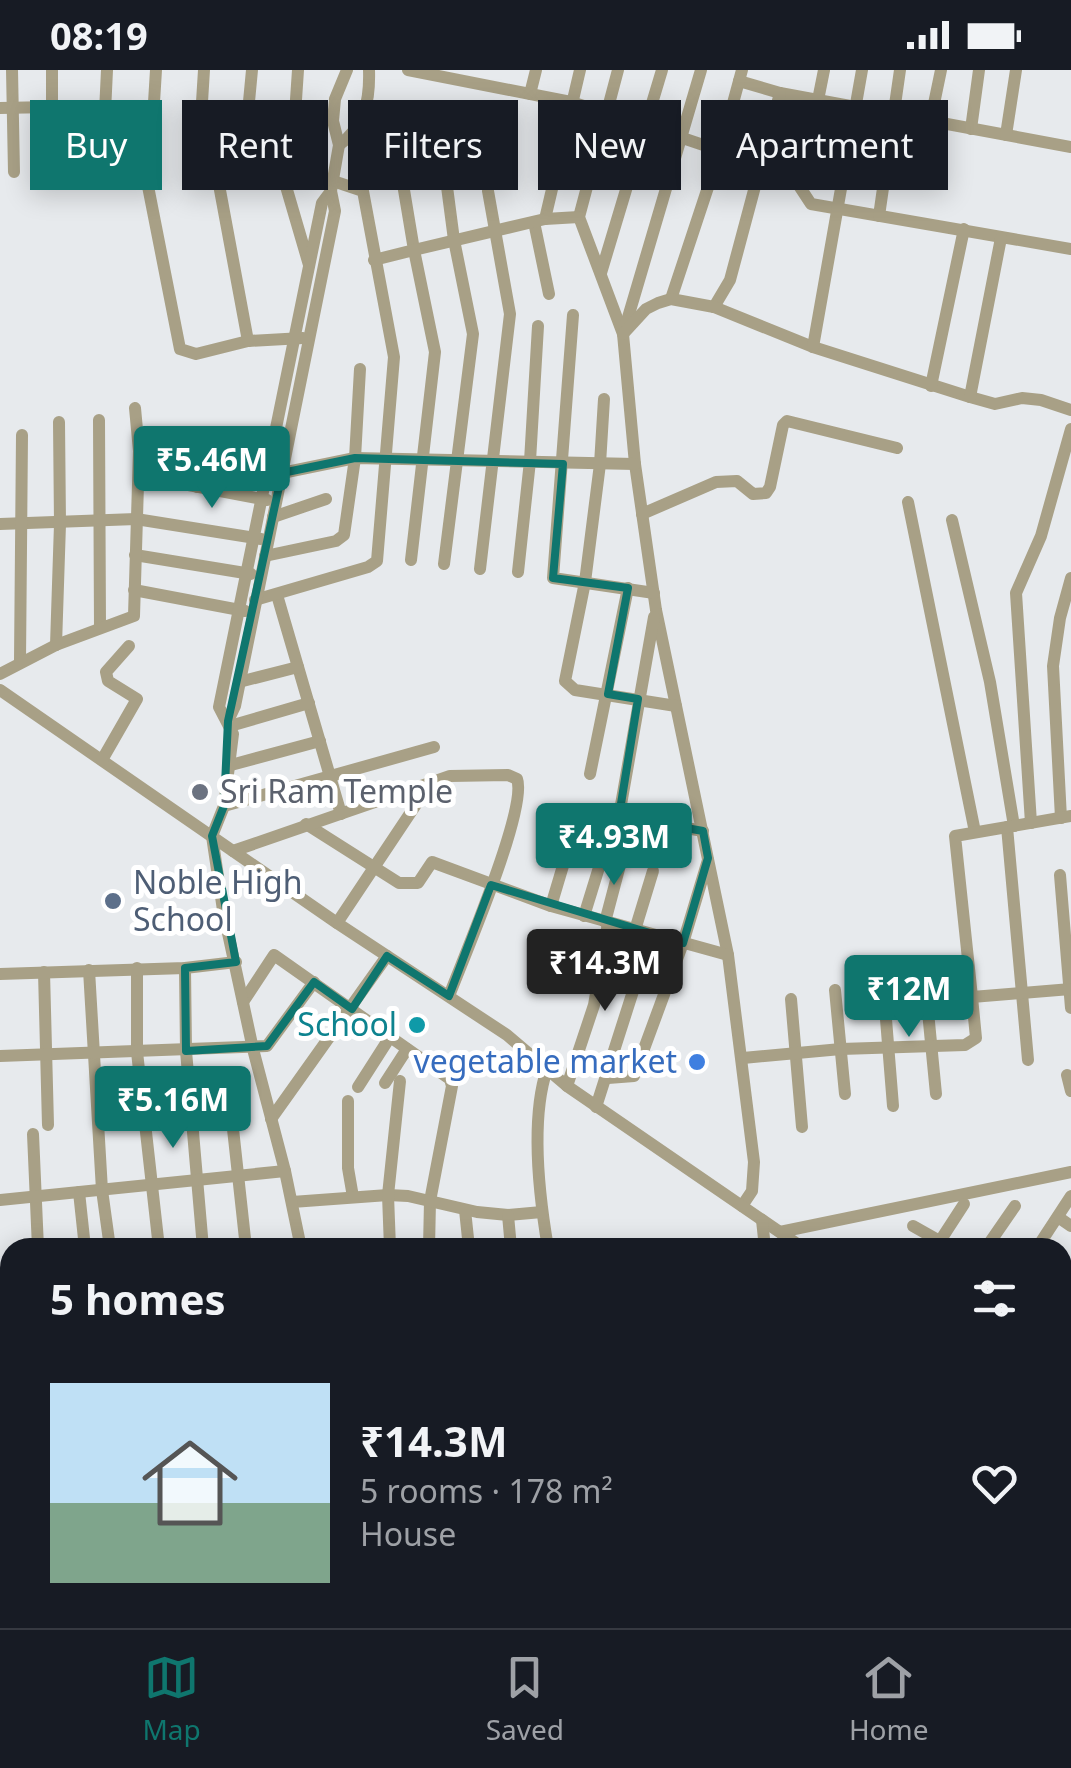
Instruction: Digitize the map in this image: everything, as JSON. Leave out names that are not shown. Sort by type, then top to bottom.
[{"type":"street","points":[[12,70],[7,108],[14,172]]},
{"type":"street","points":[[52,70],[52,100]]},
{"type":"street","points":[[106,100],[107,70]]},
{"type":"street","points":[[154,100],[156,70]]},
{"type":"street","points":[[202,100],[204,70]]},
{"type":"street","points":[[249,100],[252,70]]},
{"type":"street","points":[[296,100],[298,70]]},
{"type":"street","points":[[302,338],[318,290],[335,211],[332,186],[340,145],[334,99],[346,70]]},
{"type":"street","points":[[340,145],[352,136],[364,114],[369,70]]},
{"type":"street","points":[[408,70],[450,74],[561,100]]},
{"type":"street","points":[[493,86],[496,70]]},
{"type":"street","points":[[530,94],[536,70]]},
{"type":"street","points":[[572,100],[580,70]]},
{"type":"street","points":[[609,100],[618,70]]},
{"type":"street","points":[[654,100],[662,70]]},
{"type":"street","points":[[624,334],[701,70]]},
{"type":"street","points":[[733,100],[740,75],[780,93],[818,100],[824,70]]},
{"type":"street","points":[[856,100],[862,70]]},
{"type":"street","points":[[895,100],[900,70]]},
{"type":"street","points":[[934,100],[940,70]]},
{"type":"street","points":[[971,129],[979,70]]},
{"type":"street","points":[[1006,135],[1016,70]]},
{"type":"street","points":[[778,100],[780,93]]},
{"type":"street","points":[[948,126],[1071,148]]},
{"type":"street","points":[[682,140],[701,146]]},
{"type":"street","points":[[134,590],[249,608],[277,595],[375,564],[388,458],[394,357],[362,191],[332,186]]},
{"type":"street","points":[[229,724],[254,574],[302,338],[309,266],[322,203],[332,186]]},
{"type":"street","points":[[149,190],[180,349],[196,354],[248,341],[302,338]]},
{"type":"street","points":[[220,190],[248,341]]},
{"type":"street","points":[[287,190],[318,290]]},
{"type":"street","points":[[403,190],[435,352],[411,560]]},
{"type":"street","points":[[444,564],[473,334],[447,190]]},
{"type":"street","points":[[547,190],[539,221],[548,294]]},
{"type":"street","points":[[587,190],[580,217],[624,334],[635,464],[656,610],[728,955],[754,1178],[742,1206]]},
{"type":"street","points":[[600,274],[627,190]]},
{"type":"street","points":[[671,300],[707,190]]},
{"type":"street","points":[[714,307],[730,280],[752,190]]},
{"type":"street","points":[[802,190],[811,204],[1071,250]]},
{"type":"street","points":[[813,347],[841,190]]},
{"type":"street","points":[[880,216],[883,190]]},
{"type":"street","points":[[480,568],[505,329],[510,314],[488,191]]},
{"type":"street","points":[[374,260],[539,221],[580,217]]},
{"type":"street","points":[[930,386],[964,229]]},
{"type":"street","points":[[970,397],[1001,238]]},
{"type":"street","points":[[624,334],[646,310],[671,300],[714,307],[813,347],[930,386],[995,404],[1022,398],[1071,410]]},
{"type":"street","points":[[573,316],[553,578],[654,593]]},
{"type":"street","points":[[518,572],[538,326]]},
{"type":"street","points":[[265,556],[336,541],[344,535],[355,458],[360,369]]},
{"type":"street","points":[[604,399],[586,582],[565,681],[571,689],[676,706]]},
{"type":"street","points":[[0,674],[56,645],[134,616],[139,451],[135,408]]},
{"type":"street","points":[[99,420],[100,626]]},
{"type":"street","points":[[642,514],[716,482],[737,482],[752,494],[766,493],[782,426],[787,421],[897,448]]},
{"type":"street","points":[[56,645],[59,422]]},
{"type":"street","points":[[1031,823],[1016,592],[1041,536],[1071,429]]},
{"type":"street","points":[[20,661],[22,435]]},
{"type":"street","points":[[164,439],[279,466],[355,458],[423,457],[635,464]]},
{"type":"street","points":[[197,487],[206,447]]},
{"type":"street","points":[[157,479],[270,500]]},
{"type":"street","points":[[273,517],[326,499]]},
{"type":"street","points":[[254,574],[265,556],[261,539],[273,517],[270,500]]},
{"type":"street","points":[[908,502],[975,832]]},
{"type":"street","points":[[0,524],[136,519],[261,539]]},
{"type":"street","points":[[952,520],[990,682],[1010,826],[1028,1060]]},
{"type":"street","points":[[135,555],[254,574]]},
{"type":"street","points":[[743,1058],[972,1043],[976,1030],[955,836],[1066,817],[1053,666],[1071,578]]},
{"type":"street","points":[[590,774],[628,588]]},
{"type":"street","points":[[277,595],[341,814]]},
{"type":"street","points":[[249,608],[219,707],[233,734],[224,806],[212,836],[252,1049],[286,1171],[300,1238]]},
{"type":"street","points":[[618,816],[656,610]]},
{"type":"street","points":[[102,760],[137,699],[108,681],[106,672],[129,646]]},
{"type":"street","points":[[239,682],[298,667]]},
{"type":"street","points":[[0,690],[507,1035],[596,1107],[789,1238]]},
{"type":"street","points":[[229,724],[309,703]]},
{"type":"street","points":[[231,765],[320,740]]},
{"type":"street","points":[[224,806],[434,747]]},
{"type":"street","points":[[233,851],[450,776],[508,775],[517,779],[519,799],[449,996]]},
{"type":"street","points":[[336,922],[429,785]]},
{"type":"street","points":[[586,810],[703,832]]},
{"type":"street","points":[[306,824],[409,886],[418,883],[432,862],[551,906],[728,955]]},
{"type":"street","points":[[551,906],[571,839]]},
{"type":"street","points":[[584,916],[604,848]]},
{"type":"street","points":[[567,1086],[594,1004],[606,922],[624,850]]},
{"type":"street","points":[[608,1078],[634,1076],[708,858]]},
{"type":"street","points":[[635,930],[652,871]]},
{"type":"street","points":[[1060,875],[1071,1008]]},
{"type":"street","points":[[596,1107],[651,935]]},
{"type":"street","points":[[243,1002],[274,955],[450,1080],[430,1201],[429,1238]]},
{"type":"street","points":[[272,1119],[387,956]]},
{"type":"street","points":[[0,974],[185,968],[236,962]]},
{"type":"street","points":[[137,968],[137,1052],[158,1238]]},
{"type":"street","points":[[185,968],[186,1051],[201,1238]]},
{"type":"street","points":[[89,970],[102,1190],[109,1238]]},
{"type":"street","points":[[44,972],[48,1125]]},
{"type":"street","points":[[925,980],[936,1094]]},
{"type":"street","points":[[0,1056],[267,1046],[314,982]]},
{"type":"street","points":[[883,982],[893,1106]]},
{"type":"street","points":[[972,997],[1070,989]]},
{"type":"street","points":[[835,990],[845,1094]]},
{"type":"street","points":[[791,999],[802,1128]]},
{"type":"street","points":[[358,1087],[390,1037]]},
{"type":"street","points":[[390,1238],[392,1082],[407,1048]]},
{"type":"street","points":[[546,1238],[538,1096],[547,1070]]},
{"type":"street","points":[[1068,1075],[1071,1091]]},
{"type":"street","points":[[348,1101],[348,1168],[353,1198]]},
{"type":"street","points":[[234,1129],[245,1238]]},
{"type":"street","points":[[33,1134],[38,1238]]},
{"type":"street","points":[[0,1200],[286,1171]]},
{"type":"street","points":[[780,1232],[1071,1172]]},
{"type":"street","points":[[80,1192],[84,1238]]},
{"type":"street","points":[[292,1202],[388,1195],[508,1215],[542,1212]]},
{"type":"street","points":[[1044,1238],[1071,1196]]},
{"type":"street","points":[[949,1238],[964,1204]]},
{"type":"street","points":[[993,1238],[1015,1206]]},
{"type":"street","points":[[464,1210],[468,1238]]},
{"type":"street","points":[[508,1215],[510,1238]]},
{"type":"street","points":[[1058,1217],[1071,1226]]},
{"type":"street","points":[[762,1220],[764,1238]]},
{"type":"street","points":[[913,1226],[935,1238]]},
{"type":"highlighted area","points":[[355,458],[563,464],[553,578],[628,588],[608,694],[638,699],[619,816],[703,831],[708,858],[683,943],[491,885],[449,996],[387,956],[352,1009],[314,982],[267,1046],[186,1051],[185,968],[236,962],[212,836],[224,806],[228,721],[282,473]]},
{"type":"place","name":"Sri Ram Temple","points":[[200,792]]},
{"type":"place","name":"Noble High School","points":[[113,901]]},
{"type":"place","name":"School","points":[[417,1025]]},
{"type":"place","name":"vegetable market","points":[[697,1062]]}]
